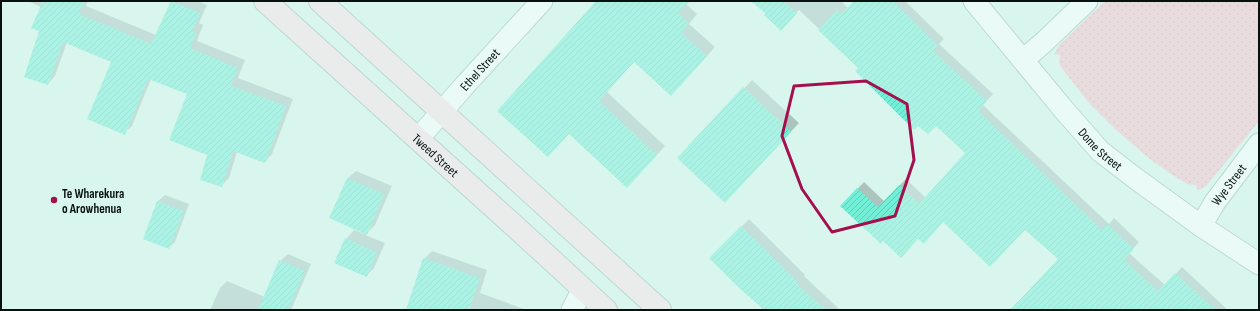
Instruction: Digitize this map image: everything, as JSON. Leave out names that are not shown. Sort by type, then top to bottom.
[{"type":"main road","name":"Tweed Street","points":[[265,1],[606,310]]},
{"type":"main road","points":[[320,1],[660,310]]},
{"type":"street","name":"Ethel Street","points":[[418,139],[542,1]]},
{"type":"street","name":"Dome Street","points":[[974,1],[1100,151],[1201,226],[1259,264]]},
{"type":"street","points":[[1023,60],[1043,44],[1087,1]]},
{"type":"street","name":"Wye Street","points":[[1201,226],[1215,202],[1259,144]]},
{"type":"street","points":[[572,310],[583,289]]},
{"type":"highlighted area","points":[[866,81],[907,104],[914,160],[895,216],[832,232],[802,189],[782,136],[794,86]]},
{"type":"shaded area","points":[[1105,1],[1259,1],[1259,121],[1204,188],[1197,190],[1196,185],[1187,184],[1168,172],[1151,160],[1116,130],[1088,102],[1061,67],[1059,62],[1060,55],[1054,54],[1060,44]]},
{"type":"building","points":[[43,1],[84,1],[79,14],[151,44],[171,1],[200,13],[192,31],[196,33],[190,48],[238,68],[231,86],[286,106],[265,163],[233,151],[222,187],[200,180],[207,155],[169,140],[187,94],[148,79],[125,135],[87,119],[111,62],[63,42],[48,85],[24,77],[39,31],[31,28]]},
{"type":"building","points":[[596,1],[690,1],[678,13],[689,24],[681,33],[707,56],[671,96],[634,62],[599,101],[657,155],[627,188],[569,134],[548,157],[497,111]]},
{"type":"building","points":[[751,1],[783,1],[797,13],[781,31],[764,15],[766,14]]},
{"type":"building","points":[[854,1],[893,1],[938,46],[933,51],[987,101],[978,111],[1102,230],[1107,224],[1134,249],[1124,260],[1158,291],[1175,273],[1215,310],[1010,310],[1058,259],[1025,230],[990,267],[943,222],[924,244],[918,239],[901,258],[883,241],[881,244],[840,206],[857,188],[878,207],[899,185],[919,204],[965,153],[936,126],[928,134],[918,126],[914,130],[855,71],[858,68],[818,30],[837,10],[841,14]]},
{"type":"building","points":[[743,87],[791,132],[725,203],[677,158]]},
{"type":"building","points":[[347,178],[384,194],[367,235],[329,218]]},
{"type":"building","points":[[157,201],[184,211],[169,249],[143,239]]},
{"type":"building","points":[[741,226],[799,283],[797,284],[825,310],[764,310],[709,258]]},
{"type":"building","points":[[345,238],[377,252],[367,277],[334,263]]},
{"type":"building","points":[[423,258],[480,278],[469,310],[406,310]]},
{"type":"building","points":[[279,260],[305,271],[288,310],[258,310]]},
{"type":"place","name":"Te Wharekura o Arowhenua","points":[[54,200]]}]
